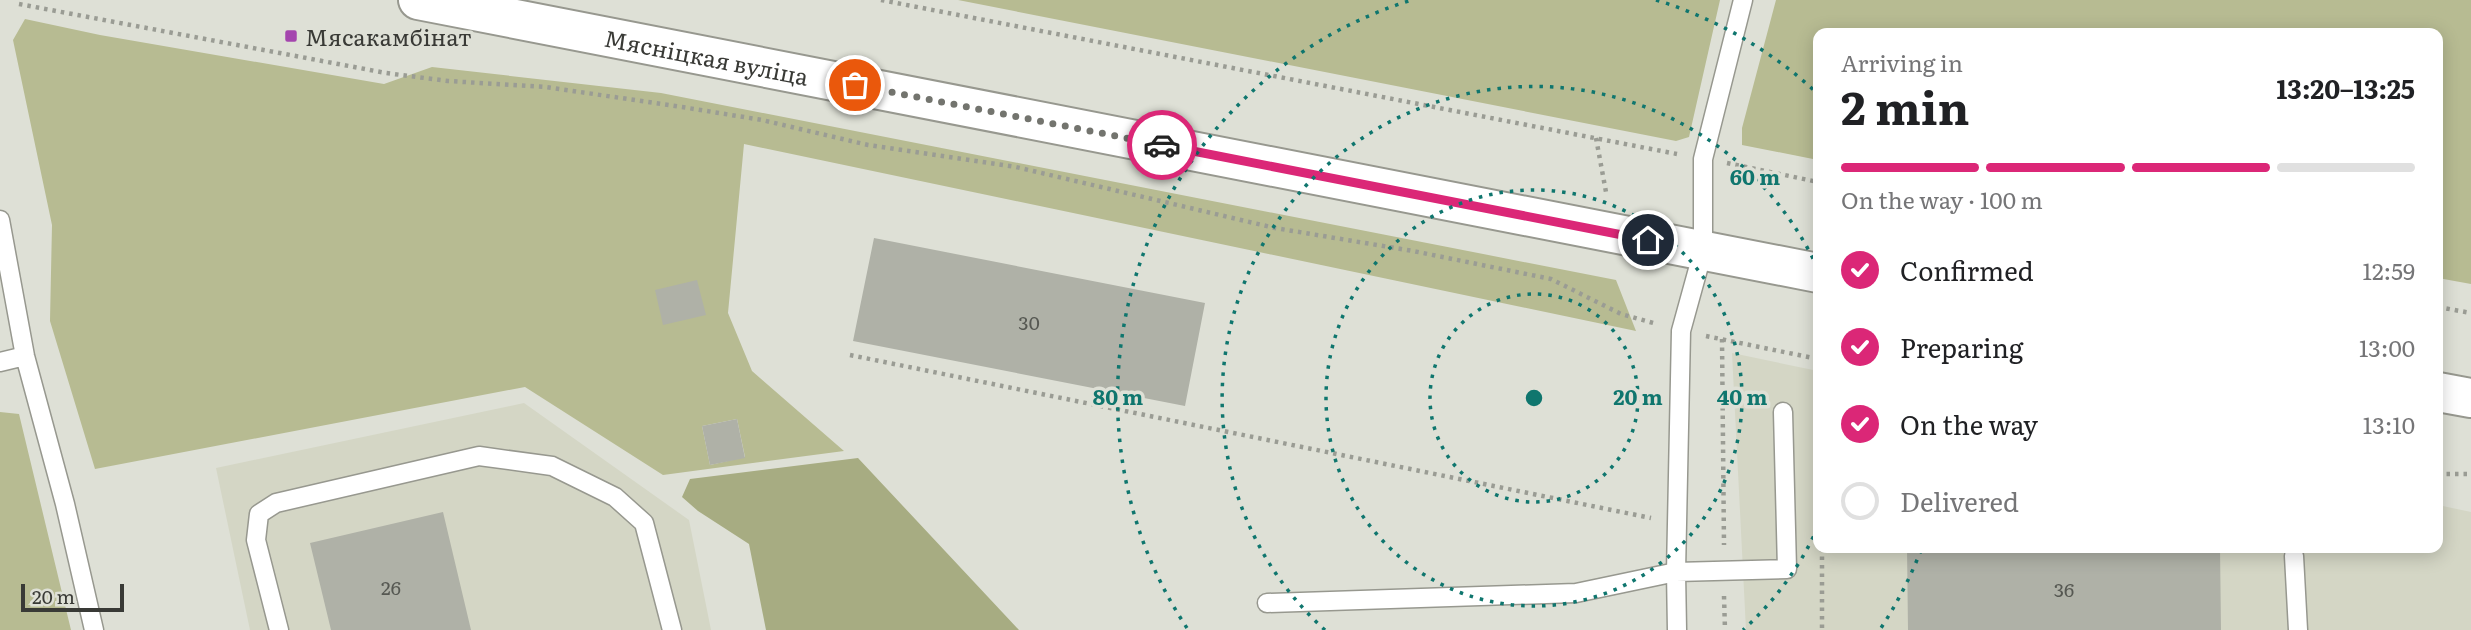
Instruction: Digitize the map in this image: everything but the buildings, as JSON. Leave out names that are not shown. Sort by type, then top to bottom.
[{"type":"main road","name":"Мясніцкая вуліца","points":[[418,0],[1813,272]]},
{"type":"main road","points":[[2443,393],[2471,398]]},
{"type":"lane","points":[[1677,630],[1681,331],[1703,251],[1703,159],[1743,0]]},
{"type":"lane","points":[[0,220],[25,356],[65,504],[94,630]]},
{"type":"lane","points":[[0,362],[25,356]]},
{"type":"lane","points":[[1268,603],[1576,593],[1676,572],[1787,569],[1783,412]]},
{"type":"lane","points":[[279,630],[256,540],[259,514],[276,503],[479,456],[551,466],[615,497],[644,523],[672,630]]},
{"type":"lane","points":[[2294,556],[2298,630]]},
{"type":"path","points":[[881,0],[1813,181]]},
{"type":"path","points":[[19,4],[386,73],[448,81],[546,87],[682,107],[762,120],[867,145],[1016,167],[1275,228],[1413,251],[1550,279],[1621,314],[1681,331],[1813,358]]},
{"type":"path","points":[[1596,138],[1606,192]]},
{"type":"path","points":[[2443,308],[2471,313]]},
{"type":"path","points":[[1722,339],[1725,630]]},
{"type":"path","points":[[850,355],[1677,523]]},
{"type":"path","points":[[2443,474],[2471,474]]},
{"type":"path","points":[[1822,553],[1822,630]]},
{"type":"shaded area","points":[[1732,353],[1813,370],[1813,553],[2443,553],[2443,506],[2471,512],[2471,630],[1746,630]]},
{"type":"shaded area","points":[[524,403],[689,520],[711,630],[250,630],[216,468]]},
{"type":"green space","points":[[958,0],[1720,0],[1689,137],[1676,141]]},
{"type":"green space","points":[[1776,0],[2471,0],[2471,284],[2443,279],[2443,28],[1813,28],[1813,159],[1742,145],[1742,128]]},
{"type":"green space","points":[[25,19],[100,35],[384,84],[432,67],[661,93],[1616,280],[1636,331],[744,144],[728,313],[752,371],[844,451],[663,475],[525,387],[95,469],[50,321],[52,225],[13,40]],"holes":[[[737,419],[745,457],[710,465],[702,426]]]},
{"type":"green space","points":[[0,412],[19,414],[71,630],[0,630]]},
{"type":"green space","points":[[858,458],[1019,630],[766,630],[749,544],[698,511],[682,497],[690,479]]},
{"type":"way so far","points":[[855,85],[1162,145]]},
{"type":"place","name":"Мясакамбінат","points":[[291,36]]},
{"type":"route","points":[[1162,145],[1648,240]]}]
